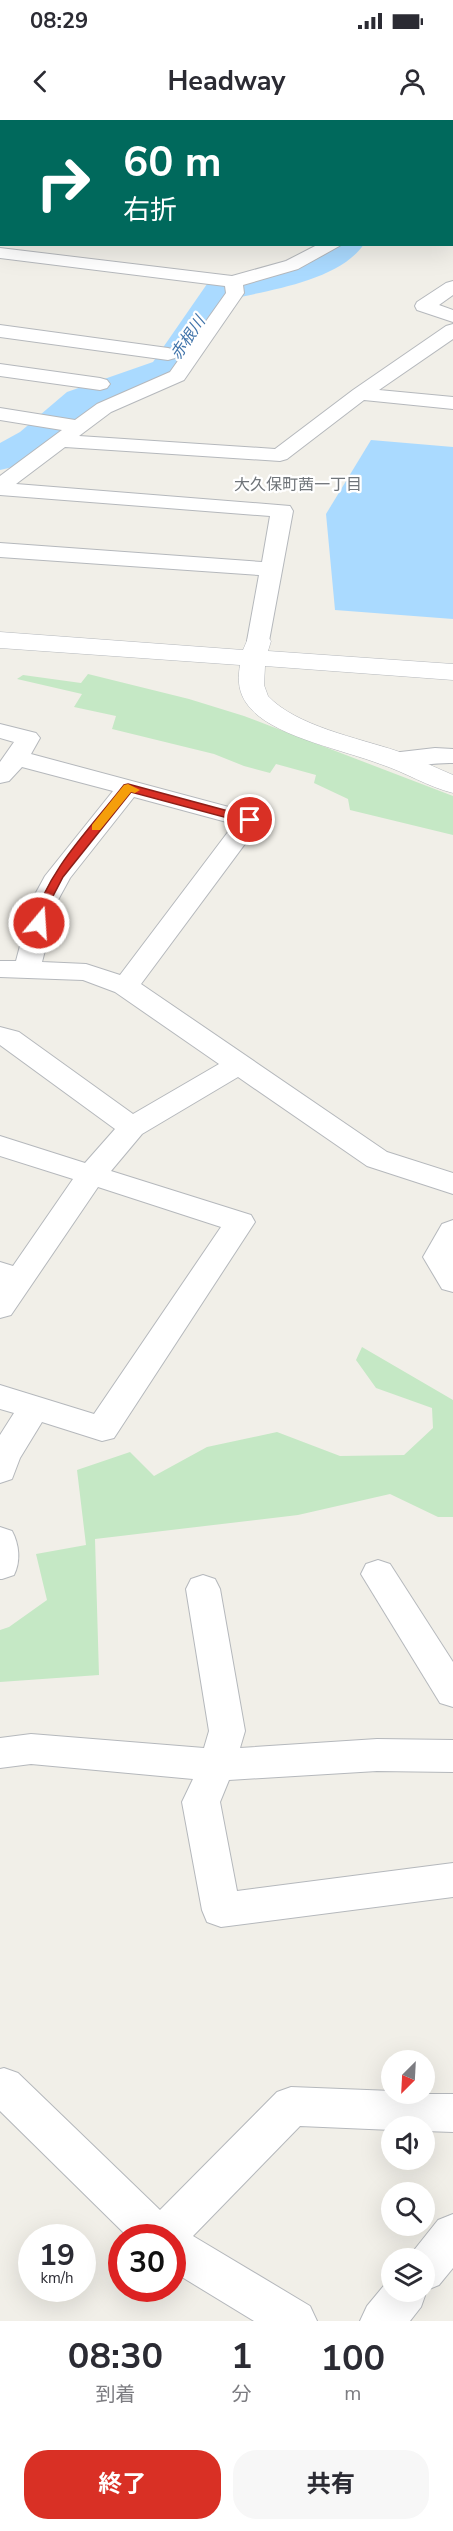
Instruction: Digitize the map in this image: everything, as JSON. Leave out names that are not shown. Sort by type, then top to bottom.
[{"type":"street","points":[[289,248],[326,249]]},
{"type":"street","points":[[0,253],[23,250],[233,282],[292,265],[326,249]]},
{"type":"street","points":[[7,271],[23,250]]},
{"type":"street","points":[[0,488],[104,408],[177,376],[235,293],[233,282]]},
{"type":"street","points":[[453,287],[424,306],[453,315]]},
{"type":"street","points":[[61,441],[280,455],[360,394],[453,330]]},
{"type":"street","points":[[0,331],[168,354]]},
{"type":"street","points":[[0,370],[100,384]]},
{"type":"street","points":[[360,394],[453,403]]},
{"type":"street","points":[[0,414],[79,427]]},
{"type":"street","points":[[0,488],[282,511],[250,682],[257,701],[273,715],[392,759],[453,785]]},
{"type":"street","points":[[0,550],[271,569]]},
{"type":"street","points":[[0,623],[453,672]]},
{"type":"street","points":[[0,640],[453,654]]},
{"type":"street","points":[[0,730],[28,738],[8,767],[128,788],[250,820],[125,986]]},
{"type":"street","points":[[392,759],[435,755],[453,756]]},
{"type":"street","points":[[27,969],[45,900],[58,876],[128,788]]},
{"type":"street","points":[[0,969],[86,972],[125,986],[377,1159],[453,1184]]},
{"type":"street","points":[[0,1036],[9,1038],[132,1127]]},
{"type":"street","points":[[0,1307],[10,1276],[132,1127],[238,1064]]},
{"type":"street","points":[[0,1146],[240,1222],[102,1429],[0,1397]]},
{"type":"street","points":[[453,1231],[438,1257],[453,1281]]},
{"type":"street","points":[[0,1470],[4,1455],[34,1407]]},
{"type":"street","points":[[0,1540],[2,1565],[0,1565]]},
{"type":"street","points":[[378,1574],[453,1692]]},
{"type":"street","points":[[203,1589],[226,1731],[217,1765],[201,1802],[221,1910],[453,1880]]},
{"type":"street","points":[[0,1753],[31,1749],[217,1765],[377,1755],[453,1756]]},
{"type":"street","points":[[4,2087],[146,2224]]},
{"type":"street","points":[[175,2224],[291,2106],[453,2113]]},
{"type":"street","points":[[435,2257],[453,2235]]},
{"type":"street","points":[[186,2255],[295,2321]]},
{"type":"street","points":[[382,2321],[398,2302]]},
{"type":"green space","points":[[88,674],[189,699],[244,716],[453,796],[453,835],[350,810],[348,799],[314,783],[316,775],[276,764],[270,773],[214,754],[112,729],[116,716],[74,707],[82,694],[17,679],[23,675],[81,683]]},
{"type":"green space","points":[[362,1347],[453,1400],[453,1517],[438,1517],[390,1494],[298,1515],[95,1539],[99,1675],[0,1682],[0,1630],[9,1627],[47,1600],[36,1554],[86,1545],[77,1470],[130,1452],[154,1476],[207,1447],[277,1432],[340,1456],[404,1455],[433,1428],[432,1408],[376,1388],[356,1360]]},
{"type":"water","points":[[371,440],[453,447],[453,619],[335,610],[326,514]]},
{"type":"waterway","name":"赤根川","points":[[0,459],[33,440],[80,400],[166,370],[219,291],[305,269],[322,262],[346,246]]},
{"type":"slow traffic","points":[[96,828],[128,788],[135,790]]},
{"type":"district","name":"大久保町茜一丁目","points":[[298,485]]},
{"type":"route","points":[[39,923],[45,900],[58,876],[128,788],[250,820]]}]
